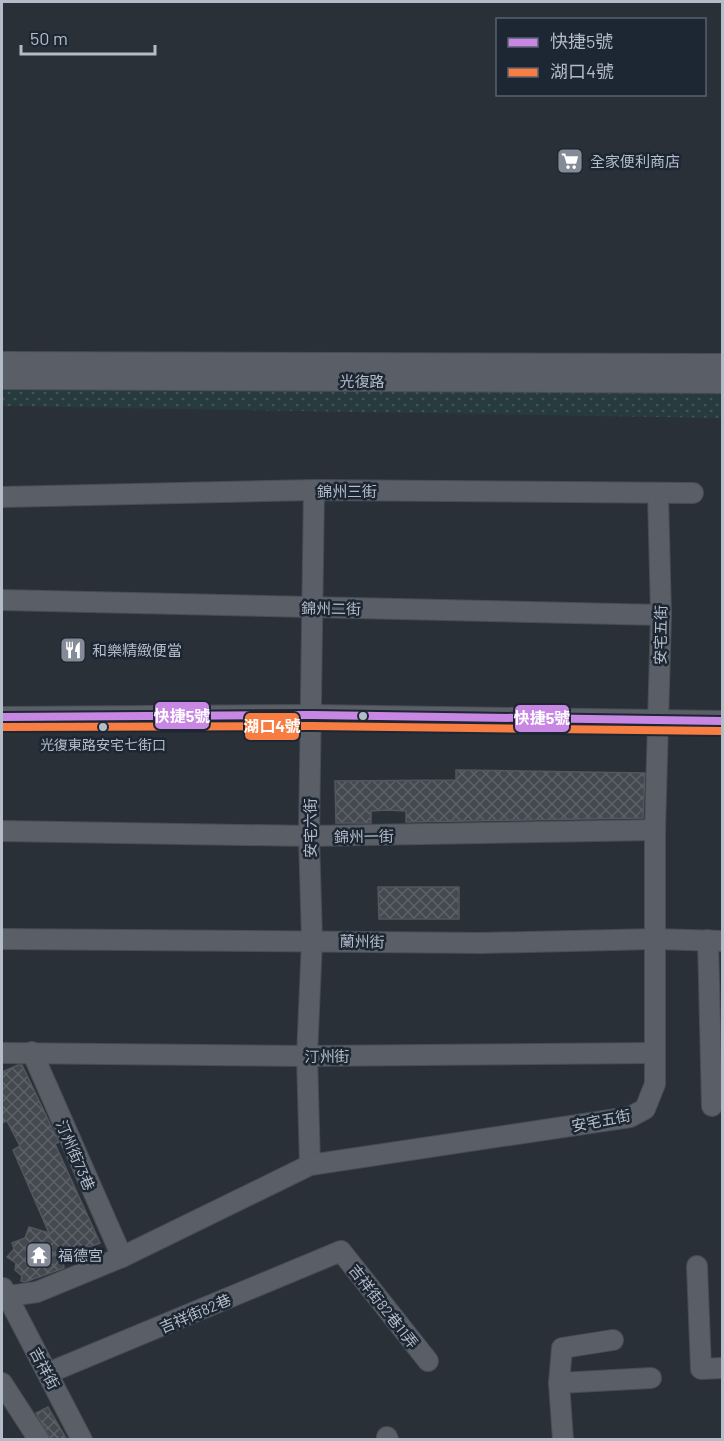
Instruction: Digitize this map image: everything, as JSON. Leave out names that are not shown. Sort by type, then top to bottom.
[{"type":"street","name":"光復路","points":[[2,362],[723,364]]},
{"type":"street","name":"光復路","points":[[2,379],[723,383]]},
{"type":"street","name":"錦州三街","points":[[2,497],[314,490],[693,493]]},
{"type":"street","name":"安宅六街","points":[[309,1165],[307,1056],[312,940],[309,836],[314,490]]},
{"type":"street","name":"安宅五街","points":[[3,1293],[37,1292],[122,1257],[309,1165],[630,1117],[645,1108],[655,1084],[653,1053],[661,615],[658,494]]},
{"type":"street","name":"錦州二街","points":[[2,600],[661,615]]},
{"type":"street","points":[[2,717],[312,716],[723,721]]},
{"type":"street","name":"錦州一街","points":[[2,831],[309,836],[656,830]]},
{"type":"street","name":"蘭州街","points":[[2,939],[482,943],[715,940]]},
{"type":"street","points":[[712,1106],[715,940]]},
{"type":"street","name":"汀州街73巷","points":[[32,1052],[122,1257]]},
{"type":"street","name":"汀州街","points":[[2,1053],[307,1056],[653,1053]]},
{"type":"street","name":"吉祥街82巷11弄","points":[[341,1251],[428,1361]]},
{"type":"street","name":"吉祥街82巷","points":[[48,1373],[341,1251]]},
{"type":"street","points":[[697,1266],[701,1369],[723,1368]]},
{"type":"street","name":"吉祥街","points":[[3,1293],[82,1440]]},
{"type":"street","points":[[564,1440],[559,1383],[562,1348],[613,1340]]},
{"type":"street","points":[[559,1383],[651,1378]]},
{"type":"street","points":[[2,1383],[39,1440]]},
{"type":"green space","points":[[2,384],[722,387],[722,418],[2,406]]},
{"type":"building","points":[[456,770],[645,773],[643,818],[406,822],[406,811],[386,810],[371,811],[371,823],[336,823],[335,781],[456,780]]},
{"type":"building","points":[[378,887],[459,887],[459,919],[379,919]]},
{"type":"building","points":[[22,1065],[59,1142],[55,1144],[100,1243],[63,1257],[64,1268],[25,1282],[21,1281],[22,1276],[15,1270],[16,1263],[7,1257],[14,1249],[12,1243],[25,1238],[29,1227],[49,1233],[13,1150],[20,1146],[7,1121],[2,1123],[2,1072]]},
{"type":"building","points":[[48,1407],[67,1440],[51,1440],[36,1413]]},
{"type":"transit line","name":"快捷5號","points":[[2,717],[312,715],[722,721]]},
{"type":"transit line","name":"湖口4號","points":[[2,727],[312,726],[722,731]]},
{"type":"place","name":"全家便利商店","points":[[570,161]]},
{"type":"place","name":"和樂精緻便當","points":[[73,650]]},
{"type":"place","name":"光復東路安宅七街口","points":[[103,727]]},
{"type":"place","name":"福德宮","points":[[39,1255]]}]
